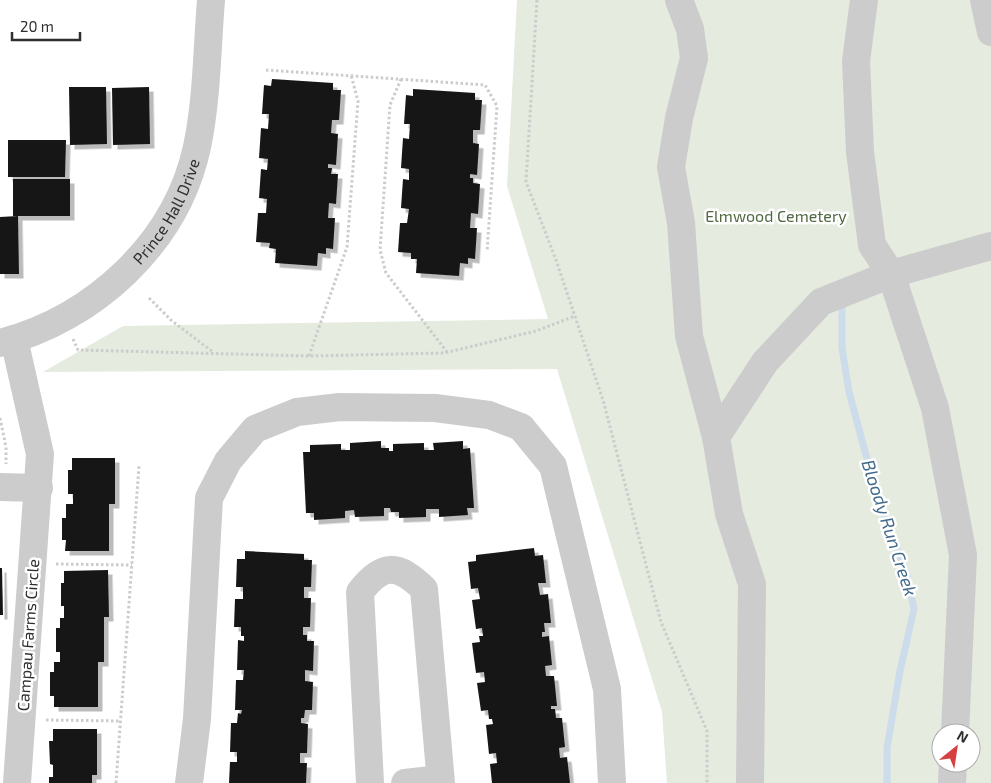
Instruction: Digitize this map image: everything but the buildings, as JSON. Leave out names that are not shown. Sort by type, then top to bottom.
[{"type":"street","name":"Prince Hall Drive","points":[[7,341],[64,318],[113,285],[148,248],[172,212],[196,149],[204,107],[211,0]]},
{"type":"street","points":[[679,0],[690,30],[694,58],[679,118],[671,166],[681,223],[689,336],[716,438],[729,514],[752,584],[750,783]]},
{"type":"street","points":[[864,0],[856,62],[860,152],[872,245],[891,274],[935,408],[963,555],[955,723]]},
{"type":"street","points":[[984,0],[991,32]]},
{"type":"street","points":[[716,438],[765,362],[820,302],[891,274],[991,246]]},
{"type":"street","name":"Campau Farms Circle","points":[[7,341],[40,454],[17,783]]},
{"type":"street","points":[[189,783],[197,719],[209,498],[228,461],[254,429],[297,412],[340,407],[435,408],[489,415],[521,427],[553,466],[607,689],[612,783]]},
{"type":"street","points":[[0,487],[39,488]]},
{"type":"street","points":[[370,783],[360,592],[370,580],[383,570],[396,569],[411,577],[424,589],[440,781],[404,783]]},
{"type":"path","points":[[537,0],[526,182],[575,316],[603,400],[660,622],[707,731],[707,783]]},
{"type":"path","points":[[266,70],[485,85],[497,106],[487,252]]},
{"type":"path","points":[[309,356],[347,247],[358,101],[351,75]]},
{"type":"path","points":[[401,78],[390,105],[380,250],[386,273],[447,352]]},
{"type":"path","points":[[148,298],[172,321],[214,353]]},
{"type":"path","points":[[64,318],[78,350],[309,356],[447,352],[536,331],[575,316]]},
{"type":"path","points":[[116,783],[139,466]]},
{"type":"path","points":[[33,564],[132,565]]},
{"type":"path","points":[[38,720],[120,720]]},
{"type":"green space","name":"Elmwood Cemetery","points":[[517,0],[991,0],[991,783],[667,783],[662,712],[557,369],[43,372],[123,326],[548,319],[507,186]]},
{"type":"waterway","name":"Bloody Run Creek","points":[[842,303],[842,348],[849,392],[877,496],[907,575],[914,609],[900,671],[887,748],[887,783]]}]
